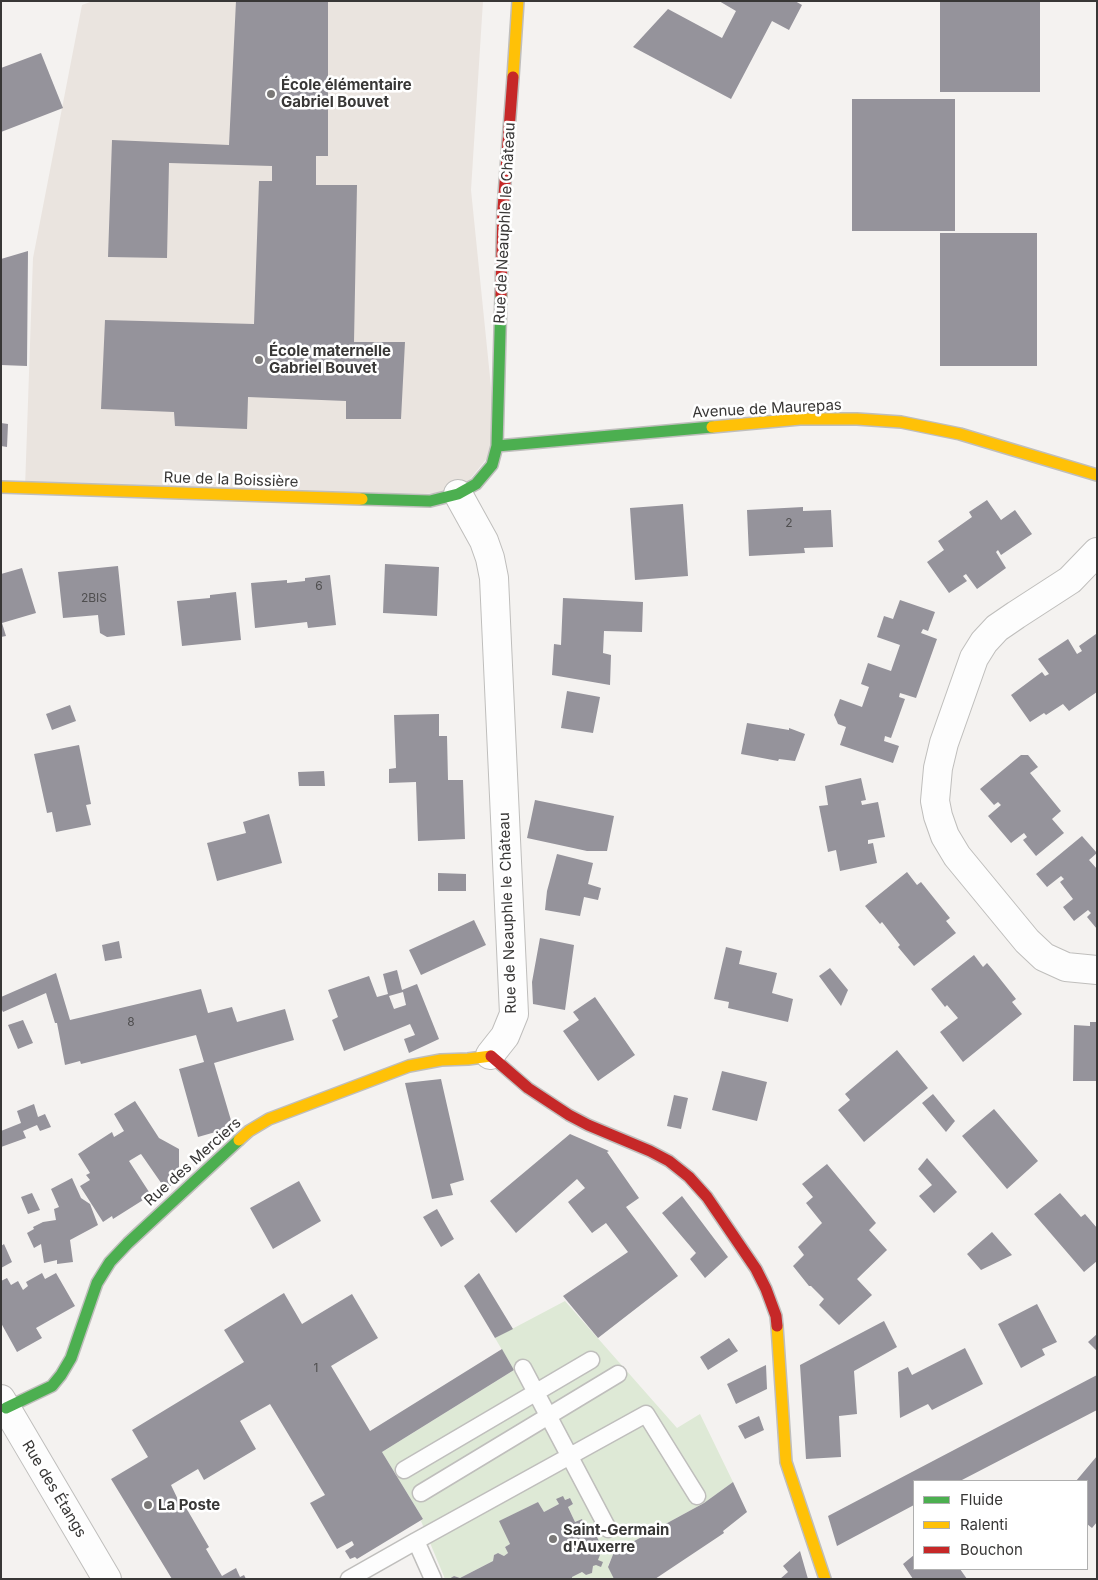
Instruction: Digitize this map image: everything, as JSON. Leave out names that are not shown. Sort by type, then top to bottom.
[{"type":"street","name":"Rue de Neauphle le Château","points":[[497,446],[503,210],[518,1]]},
{"type":"street","name":"Avenue de Maurepas","points":[[497,446],[800,419],[857,419],[901,422],[960,434],[1097,475]]},
{"type":"street","points":[[458,494],[476,484],[492,465],[497,446]]},
{"type":"street","name":"Rue de la Boissière","points":[[1,487],[430,501],[458,494]]},
{"type":"street","name":"Rue de Neauphle le Château","points":[[458,494],[484,542],[494,578],[514,1014],[505,1036],[490,1055]]},
{"type":"street","points":[[1097,552],[1070,580],[997,628],[984,642],[974,658],[944,743],[938,768],[935,801],[945,836],[957,856],[1027,941],[1044,957],[1066,967],[1097,970]]},
{"type":"street","points":[[490,1055],[528,1088],[569,1115],[656,1154],[669,1161],[689,1177],[707,1197],[756,1269],[776,1316],[786,1462],[796,1497],[825,1579]]},
{"type":"street","name":"Rue des Merciers","points":[[4,1404],[52,1386],[71,1358],[97,1283],[110,1262],[249,1131],[269,1120],[409,1066],[441,1060],[468,1059],[490,1055]]},
{"type":"street","name":"Rue des Étangs","points":[[4,1404],[107,1579]]},
{"type":"lane","points":[[404,1470],[591,1360]]},
{"type":"lane","points":[[523,1368],[608,1529]]},
{"type":"lane","points":[[421,1493],[618,1374]]},
{"type":"lane","points":[[349,1579],[416,1540],[646,1414],[698,1496]]},
{"type":"lane","points":[[416,1540],[432,1579]]},
{"type":"shaded area","points":[[93,1],[483,1],[471,190],[497,446],[458,494],[25,488],[33,258],[82,5]]},
{"type":"green space","points":[[565,1301],[677,1428],[700,1414],[733,1482],[704,1503],[614,1552],[608,1566],[614,1579],[572,1579],[572,1577],[582,1572],[586,1575],[592,1573],[593,1566],[601,1552],[606,1554],[608,1550],[602,1547],[595,1533],[597,1526],[593,1525],[593,1528],[585,1526],[582,1519],[575,1522],[568,1507],[573,1504],[569,1498],[565,1500],[556,1499],[559,1504],[544,1512],[538,1502],[500,1521],[510,1544],[505,1547],[508,1553],[504,1556],[498,1553],[494,1555],[493,1561],[460,1578],[454,1576],[450,1579],[445,1579],[421,1521],[423,1519],[382,1452],[514,1370],[495,1338]]},
{"type":"building","points":[[236,1],[328,1],[328,156],[316,156],[316,185],[357,185],[354,342],[405,342],[401,419],[346,419],[346,401],[248,397],[247,429],[175,426],[174,412],[101,409],[105,320],[254,324],[259,181],[272,181],[272,166],[169,163],[167,258],[108,257],[112,140],[229,145]]},
{"type":"building","points":[[719,1],[795,1],[802,5],[789,30],[772,21],[731,99],[633,47],[668,9],[722,38],[736,11]]},
{"type":"building","points":[[940,1],[1040,1],[1040,92],[940,92]]},
{"type":"building","points":[[41,53],[63,108],[1,132],[1,68]]},
{"type":"building","points":[[852,99],[955,99],[955,231],[852,231]]},
{"type":"building","points":[[940,233],[1037,233],[1037,366],[940,366]]},
{"type":"building","points":[[28,251],[27,366],[1,365],[1,259]]},
{"type":"building","points":[[1,423],[8,424],[7,447],[1,446]]},
{"type":"building","points":[[987,500],[1001,520],[1015,510],[1032,534],[1001,555],[998,550],[996,552],[1006,568],[977,589],[966,574],[963,576],[967,581],[949,593],[927,562],[944,550],[938,541],[972,517],[969,512]]},
{"type":"building","points":[[683,504],[688,576],[635,580],[630,508]]},
{"type":"building","points":[[803,507],[803,511],[831,510],[833,547],[804,548],[805,553],[749,556],[747,510]]},
{"type":"building","points":[[385,564],[439,567],[437,616],[383,613]]},
{"type":"building","points":[[118,566],[125,635],[107,637],[100,633],[98,615],[63,618],[58,572]]},
{"type":"building","points":[[22,568],[36,613],[2,623],[6,636],[1,637],[1,574]]},
{"type":"building","points":[[330,575],[336,625],[308,628],[307,622],[255,628],[251,583],[287,580],[287,583],[305,581],[305,578]]},
{"type":"building","points":[[236,592],[241,640],[182,646],[177,601],[210,598],[210,595]]},
{"type":"building","points":[[563,598],[643,602],[642,632],[604,631],[603,653],[611,655],[610,685],[552,675],[554,644],[561,645]]},
{"type":"building","points":[[900,600],[935,612],[928,631],[923,629],[921,633],[937,639],[916,698],[900,693],[899,697],[905,699],[891,738],[885,736],[884,741],[899,746],[893,763],[840,745],[846,727],[838,724],[834,715],[840,699],[862,707],[869,687],[861,684],[868,663],[891,671],[900,645],[877,637],[884,616],[893,619]]},
{"type":"building","points":[[1096,634],[1097,692],[1069,711],[1063,704],[1046,715],[1044,713],[1030,722],[1011,695],[1042,672],[1045,676],[1049,674],[1038,659],[1068,639],[1077,654],[1082,651],[1079,646]]},
{"type":"building","points":[[567,691],[600,697],[593,733],[561,728]]},
{"type":"building","points":[[70,705],[76,721],[52,730],[46,714]]},
{"type":"building","points":[[439,714],[439,736],[447,736],[448,780],[463,780],[465,839],[418,841],[416,782],[389,783],[389,769],[396,768],[394,715]]},
{"type":"building","points":[[747,723],[789,730],[789,728],[805,734],[795,761],[779,759],[778,761],[741,754]]},
{"type":"building","points":[[79,745],[91,804],[86,805],[91,825],[56,832],[52,812],[47,813],[34,754]]},
{"type":"building","points":[[1021,755],[1028,755],[1038,767],[1030,773],[1061,811],[1052,819],[1064,833],[1036,856],[1023,840],[1027,837],[1024,833],[1011,843],[988,816],[1001,805],[998,802],[994,805],[980,789]]},
{"type":"building","points":[[324,771],[325,786],[299,786],[298,772]]},
{"type":"building","points":[[861,778],[866,800],[861,801],[862,805],[878,802],[885,837],[868,840],[868,844],[873,843],[877,863],[840,871],[836,850],[828,852],[819,806],[828,805],[825,786]]},
{"type":"building","points":[[535,800],[614,816],[607,851],[587,851],[527,838]]},
{"type":"building","points":[[269,814],[282,863],[217,881],[207,843],[246,833],[243,822]]},
{"type":"building","points":[[1082,836],[1097,853],[1089,860],[1097,869],[1097,929],[1087,917],[1091,913],[1088,910],[1074,921],[1063,907],[1073,899],[1060,882],[1064,879],[1061,876],[1047,887],[1036,874]]},
{"type":"building","points":[[557,854],[593,863],[588,884],[601,888],[598,900],[584,897],[580,916],[545,910],[547,891]]},
{"type":"building","points":[[907,872],[917,885],[921,882],[950,918],[946,921],[956,933],[914,966],[898,947],[900,945],[882,922],[880,924],[865,906]]},
{"type":"building","points":[[438,873],[466,874],[466,891],[438,891]]},
{"type":"building","points":[[474,920],[486,945],[421,975],[409,950]]},
{"type":"building","points":[[540,938],[574,945],[565,1010],[533,1004],[532,982]]},
{"type":"building","points":[[119,941],[122,958],[105,961],[102,945]]},
{"type":"building","points":[[726,947],[742,951],[739,964],[777,973],[772,993],[793,999],[788,1022],[728,1008],[729,1002],[714,999]]},
{"type":"building","points":[[974,955],[983,967],[987,963],[993,970],[1016,999],[1012,1002],[1022,1014],[963,1062],[940,1032],[958,1018],[947,1005],[945,1007],[931,989]]},
{"type":"building","points":[[830,968],[848,990],[841,1006],[819,976]]},
{"type":"building","points":[[397,970],[402,990],[417,984],[439,1039],[409,1053],[404,1039],[415,1035],[410,1024],[344,1051],[332,1020],[338,1017],[328,990],[369,976],[377,997],[388,994],[383,974]],"holes":[[[403,992],[406,1005],[394,1009],[389,996]]]},
{"type":"building","points":[[56,973],[70,1020],[201,989],[208,1013],[232,1007],[237,1022],[285,1009],[294,1040],[214,1063],[233,1127],[198,1137],[179,1069],[204,1062],[196,1035],[81,1064],[80,1061],[65,1065],[57,1023],[55,1023],[46,993],[3,1012],[1,997]]},
{"type":"building","points":[[595,997],[635,1055],[598,1081],[563,1031],[579,1020],[573,1012]]},
{"type":"building","points":[[23,1020],[33,1043],[18,1049],[8,1025]]},
{"type":"building","points":[[1090,1022],[1097,1022],[1097,1081],[1073,1081],[1074,1025],[1090,1026]]},
{"type":"building","points":[[897,1050],[928,1088],[864,1142],[838,1110],[850,1100],[845,1094]]},
{"type":"building","points":[[722,1071],[767,1082],[757,1121],[712,1110]]},
{"type":"building","points":[[441,1079],[464,1180],[450,1184],[453,1195],[432,1199],[405,1083]]},
{"type":"building","points":[[933,1094],[955,1121],[946,1132],[922,1103]]},
{"type":"building","points":[[674,1095],[688,1098],[681,1129],[667,1126]]},
{"type":"building","points":[[135,1101],[159,1138],[179,1149],[179,1178],[166,1190],[141,1154],[139,1155],[129,1161],[151,1195],[113,1219],[112,1216],[103,1222],[80,1186],[90,1180],[86,1175],[90,1173],[78,1154],[112,1132],[114,1137],[124,1131],[114,1114]]},
{"type":"building","points":[[34,1104],[38,1117],[45,1114],[51,1127],[40,1131],[37,1125],[23,1131],[26,1138],[1,1147],[1,1131],[21,1123],[17,1111]]},
{"type":"building","points":[[994,1109],[1038,1161],[1007,1189],[962,1136]]},
{"type":"building","points":[[570,1134],[609,1151],[607,1152],[639,1198],[626,1207],[678,1276],[598,1338],[563,1296],[628,1252],[606,1223],[592,1233],[568,1202],[585,1188],[577,1179],[516,1233],[490,1201]]},
{"type":"building","points":[[927,1158],[957,1192],[934,1213],[919,1196],[932,1185],[918,1169]]},
{"type":"building","points":[[827,1164],[876,1223],[869,1230],[887,1250],[857,1279],[872,1295],[839,1325],[819,1305],[824,1299],[809,1286],[793,1266],[804,1255],[798,1247],[822,1223],[806,1203],[813,1197],[802,1184]]},
{"type":"building","points":[[72,1178],[81,1198],[90,1204],[98,1225],[70,1240],[73,1262],[57,1264],[57,1260],[44,1263],[41,1244],[34,1248],[27,1233],[34,1229],[33,1227],[43,1222],[56,1220],[54,1209],[59,1207],[51,1189]]},
{"type":"building","points":[[299,1181],[321,1221],[273,1249],[250,1208]]},
{"type":"building","points":[[32,1193],[40,1210],[28,1214],[21,1197]]},
{"type":"building","points":[[1060,1193],[1081,1217],[1085,1214],[1097,1228],[1097,1261],[1084,1272],[1034,1214]]},
{"type":"building","points":[[682,1196],[728,1257],[705,1278],[690,1259],[696,1253],[662,1213]]},
{"type":"building","points":[[437,1209],[454,1239],[441,1247],[423,1217]]},
{"type":"building","points":[[992,1232],[1012,1255],[981,1270],[967,1254]]},
{"type":"building","points":[[4,1244],[12,1262],[1,1268],[1,1246]]},
{"type":"building","points":[[42,1273],[45,1279],[56,1273],[75,1306],[36,1328],[42,1338],[17,1352],[1,1323],[1,1281],[7,1278],[11,1285],[18,1281],[23,1290],[28,1286],[26,1282]]},
{"type":"building","points":[[479,1273],[513,1329],[495,1338],[464,1286]]},
{"type":"building","points":[[284,1293],[302,1324],[352,1294],[378,1338],[331,1366],[370,1431],[502,1349],[514,1370],[382,1452],[423,1519],[357,1559],[355,1557],[350,1559],[345,1551],[354,1545],[352,1541],[337,1549],[310,1503],[325,1495],[270,1404],[240,1421],[256,1449],[204,1480],[198,1469],[171,1485],[182,1508],[185,1506],[209,1547],[206,1549],[222,1576],[236,1568],[240,1577],[244,1575],[246,1579],[172,1579],[111,1479],[148,1457],[132,1430],[244,1362],[224,1330]]},
{"type":"building","points":[[1037,1304],[1057,1342],[1042,1349],[1045,1355],[1021,1368],[998,1324]]},
{"type":"building","points":[[884,1321],[897,1347],[854,1371],[857,1414],[839,1416],[841,1457],[806,1459],[800,1365]]},
{"type":"building","points":[[1097,1334],[1097,1351],[1088,1342]]},
{"type":"building","points":[[729,1338],[738,1351],[708,1370],[700,1357]]},
{"type":"building","points":[[965,1348],[983,1384],[932,1410],[928,1404],[900,1418],[898,1372],[908,1367],[912,1375]]},
{"type":"building","points":[[766,1365],[767,1389],[736,1404],[727,1384]]},
{"type":"building","points":[[1097,1375],[1097,1410],[962,1480],[913,1480],[913,1506],[837,1546],[828,1516]]},
{"type":"building","points":[[759,1416],[764,1430],[745,1439],[738,1426]]},
{"type":"building","points":[[1097,1456],[1097,1522],[1092,1528],[1088,1525],[1088,1480],[1077,1480]]},
{"type":"building","points":[[733,1482],[747,1512],[723,1531],[724,1533],[655,1579],[614,1579],[608,1567],[614,1552],[704,1503]]},
{"type":"building","name":"Saint-Germain d'Auxerre","points":[[563,1496],[565,1500],[570,1498],[573,1504],[568,1507],[575,1522],[582,1519],[585,1526],[593,1528],[593,1525],[598,1526],[595,1533],[602,1547],[608,1549],[606,1554],[601,1552],[598,1560],[603,1562],[601,1567],[593,1566],[592,1573],[586,1575],[582,1572],[572,1577],[572,1579],[449,1579],[454,1576],[460,1578],[493,1561],[494,1555],[498,1553],[504,1556],[508,1553],[505,1547],[510,1544],[499,1521],[538,1502],[544,1512],[559,1504],[556,1499]]},
{"type":"building","points":[[800,1551],[808,1579],[780,1579],[788,1572],[783,1566]]},
{"type":"building","points":[[913,1556],[913,1570],[961,1570],[967,1579],[913,1579],[903,1564]]},
{"type":"traffic: fast","points":[[362,499],[430,501],[458,494],[476,484],[492,465],[497,446],[501,295]]},
{"type":"traffic: fast","points":[[497,446],[712,427]]},
{"type":"traffic: fast","points":[[6,1408],[52,1386],[71,1358],[97,1283],[110,1262],[239,1140]]},
{"type":"traffic: slow","points":[[513,77],[518,1]]},
{"type":"traffic: slow","points":[[712,427],[800,419],[857,419],[901,422],[960,434],[1097,475]]},
{"type":"traffic: slow","points":[[1,487],[362,499]]},
{"type":"traffic: slow","points":[[239,1140],[249,1131],[269,1119],[409,1066],[441,1060],[491,1056]]},
{"type":"traffic: slow","points":[[777,1326],[786,1462],[825,1579]]},
{"type":"traffic: jam","points":[[501,295],[503,209],[513,77]]},
{"type":"traffic: jam","points":[[491,1056],[528,1088],[569,1115],[650,1151],[669,1161],[689,1177],[707,1197],[756,1269],[776,1316],[777,1326]]},
{"type":"place","name":"École élémentaire Gabriel Bouvet","points":[[271,94]]},
{"type":"place","name":"École maternelle Gabriel Bouvet","points":[[259,360]]},
{"type":"place","name":"La Poste","points":[[148,1505]]},
{"type":"place","name":"Saint-Germain d'Auxerre","points":[[553,1539]]}]
